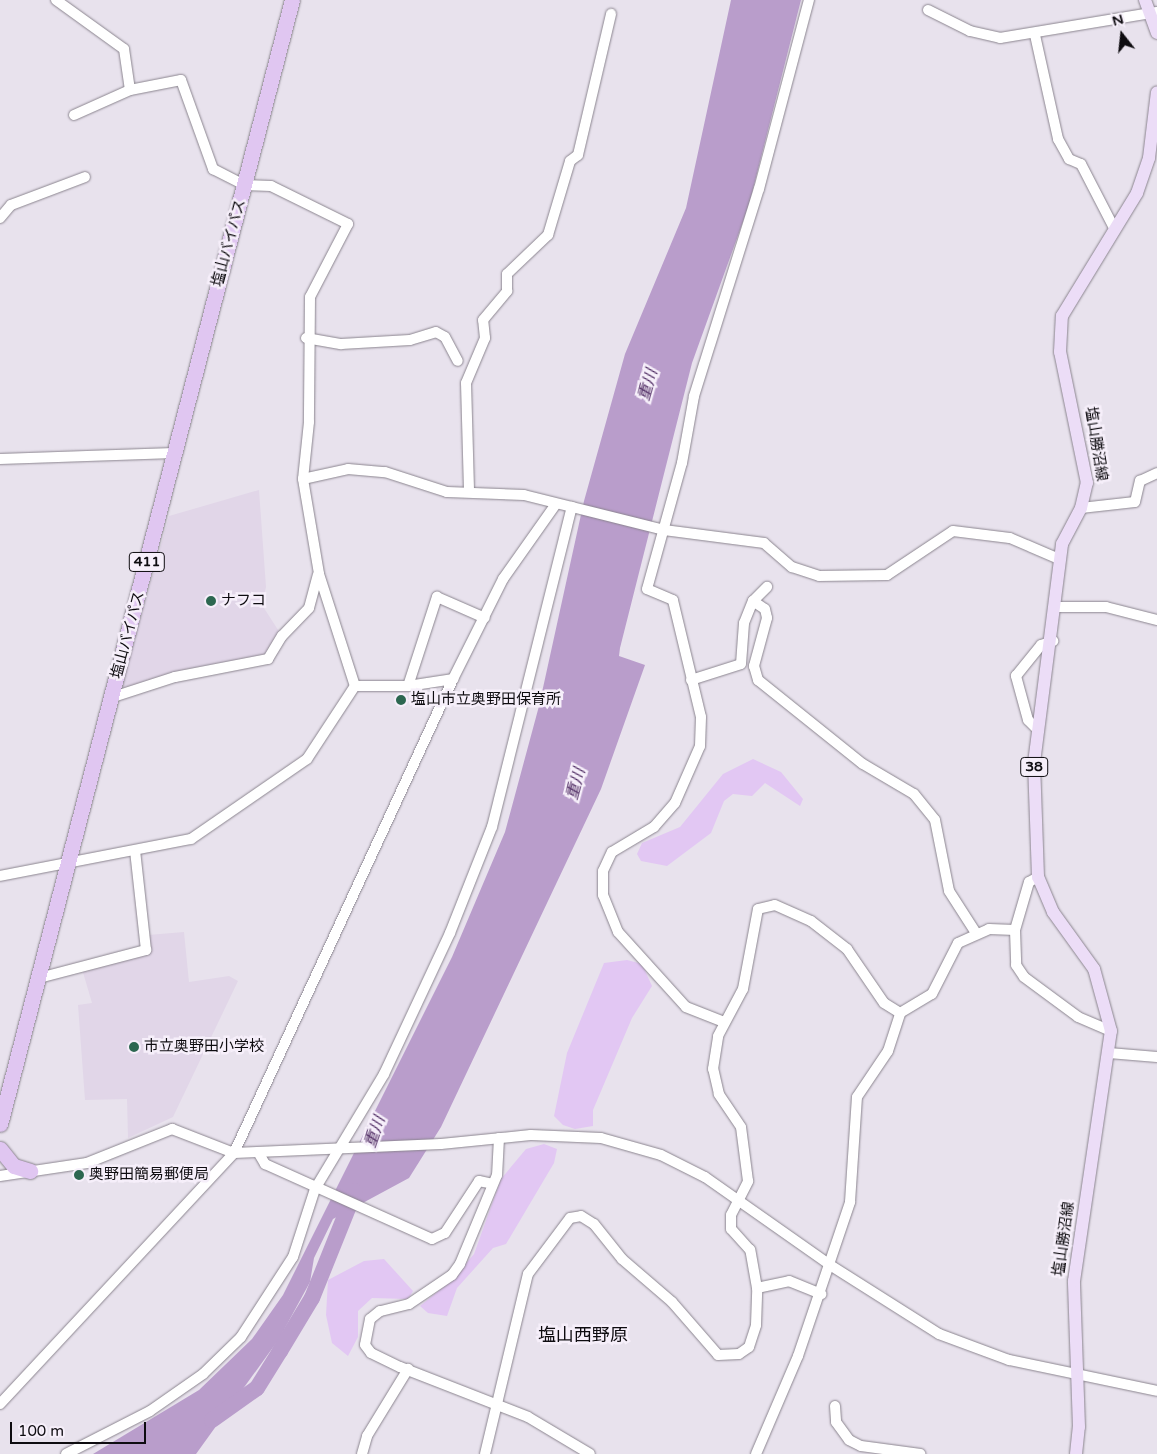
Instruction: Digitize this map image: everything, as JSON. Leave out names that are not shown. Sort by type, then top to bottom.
[{"type":"highway","name":"塩山バイパス","points":[[0,1124],[292,0]]},
{"type":"highway","points":[[0,1149],[14,1166],[30,1171]]},
{"type":"main road","points":[[1145,0],[1154,13],[1157,33]]},
{"type":"main road","name":"塩山勝沼線","points":[[1076,1454],[1078,1377],[1074,1281],[1110,1053],[1111,1031],[1094,969],[1053,912],[1038,877],[1034,833],[1036,728],[1053,641],[1057,607],[1059,559],[1065,536],[1081,508],[1087,483],[1060,352],[1062,316],[1137,193],[1153,158],[1157,92]]},
{"type":"street","points":[[56,0],[124,48],[130,90]]},
{"type":"street","points":[[724,1022],[686,1007],[618,932],[603,895],[603,871],[612,852],[654,827],[675,803],[693,767],[700,746],[701,717],[672,600],[647,589],[664,530],[694,396],[762,180],[809,0]]},
{"type":"street","points":[[928,10],[970,31],[1000,38],[1035,34],[1154,13]]},
{"type":"street","points":[[469,490],[466,383],[485,338],[483,320],[508,291],[507,274],[548,235],[570,161],[578,155],[611,14]]},
{"type":"street","points":[[1035,34],[1058,139],[1069,159],[1081,164],[1115,230]]},
{"type":"street","points":[[74,115],[130,90],[182,80],[213,169],[244,185],[271,186],[348,224],[310,297],[306,338],[310,378],[303,479],[319,574],[355,686]]},
{"type":"street","points":[[0,218],[11,205],[85,177]]},
{"type":"street","points":[[306,338],[341,344],[410,340],[436,332],[444,337],[458,361]]},
{"type":"street","points":[[0,459],[174,453]]},
{"type":"street","points":[[303,479],[348,469],[398,475],[447,492],[469,490],[556,504],[664,530],[764,543],[792,567],[828,577],[887,575],[953,531],[1010,538],[1059,559]]},
{"type":"street","points":[[1081,508],[1135,502],[1140,481],[1157,473]]},
{"type":"street","points":[[0,1404],[234,1153],[453,679],[485,618],[503,578],[556,504]]},
{"type":"street","points":[[66,1454],[150,1411],[203,1374],[241,1337],[293,1257],[316,1189],[384,1074],[450,933],[492,827],[572,507]]},
{"type":"street","points":[[110,698],[175,676],[268,659],[282,636],[309,608],[319,574]]},
{"type":"street","points":[[691,680],[741,664],[744,622],[753,601],[767,587]]},
{"type":"street","points":[[408,686],[437,597],[485,618]]},
{"type":"street","points":[[753,601],[765,609],[767,618],[754,666],[758,680],[863,764],[914,794],[935,820],[949,891],[976,933]]},
{"type":"street","points":[[1057,607],[1106,607],[1157,620]]},
{"type":"street","points":[[1036,728],[1028,720],[1016,676],[1041,645],[1053,641]]},
{"type":"street","points":[[355,686],[408,686],[453,679]]},
{"type":"street","points":[[0,876],[191,839],[289,774],[307,759],[355,686]]},
{"type":"street","points":[[38,978],[146,950],[135,851]]},
{"type":"street","points":[[1038,877],[1029,882],[1015,930],[1015,959],[1024,977],[1078,1017],[1111,1031]]},
{"type":"street","points":[[485,1454],[501,1404],[502,1372],[528,1274],[570,1218],[581,1216],[594,1224],[622,1259],[672,1302],[718,1355],[739,1354],[749,1347],[756,1325],[758,1288],[752,1255],[731,1229],[740,1199],[748,1181],[741,1128],[719,1094],[714,1069],[724,1022],[743,989],[755,915],[766,905],[812,921],[847,949],[884,1003],[900,1013]]},
{"type":"street","points":[[756,1454],[821,1294],[830,1265],[853,1183],[857,1097],[888,1051],[900,1013],[932,994],[949,955],[958,943],[976,933],[1015,930]]},
{"type":"street","points":[[1110,1053],[1157,1057]]},
{"type":"street","points":[[0,1176],[87,1162],[172,1129],[234,1153],[441,1144],[499,1138],[568,1136],[632,1145],[705,1176],[740,1199],[830,1265],[939,1334],[1009,1360],[1078,1377],[1157,1391]]},
{"type":"street","points":[[499,1138],[500,1163],[493,1184],[452,1274],[409,1304],[380,1311],[365,1327],[363,1336],[371,1353],[501,1404],[590,1454]]},
{"type":"street","points":[[258,1152],[265,1164],[389,1223],[432,1239],[445,1233],[479,1181],[493,1184]]},
{"type":"street","points":[[758,1288],[789,1281],[821,1294]]},
{"type":"street","points":[[362,1454],[367,1436],[408,1369]]},
{"type":"street","points":[[835,1406],[836,1422],[849,1440],[861,1446],[920,1454]]},
{"type":"shaded area","points":[[259,490],[266,587],[262,605],[282,636],[268,659],[121,688],[169,516]]},
{"type":"shaded area","points":[[753,759],[781,772],[803,799],[800,806],[765,783],[752,796],[733,794],[724,801],[711,833],[667,866],[641,861],[637,854],[642,843],[680,827],[723,774]]},
{"type":"shaded area","points":[[184,932],[189,982],[229,976],[238,981],[173,1117],[128,1138],[127,1099],[85,1100],[78,1005],[92,1003],[82,969],[149,952],[148,935]]},
{"type":"shaded area","points":[[627,960],[642,964],[652,986],[632,1018],[593,1110],[593,1126],[575,1129],[563,1125],[554,1116],[567,1053],[604,963]]},
{"type":"shaded area","points":[[544,1144],[557,1149],[554,1163],[506,1244],[493,1248],[457,1288],[447,1316],[428,1313],[420,1306],[452,1280],[474,1254],[501,1179],[526,1149]]},
{"type":"shaded area","points":[[384,1259],[413,1291],[408,1299],[372,1298],[358,1311],[358,1337],[348,1356],[332,1343],[326,1315],[328,1280],[364,1261]]},
{"type":"water","points":[[731,0],[801,0],[749,205],[692,363],[620,648],[619,656],[645,665],[601,789],[441,1127],[409,1178],[333,1219],[314,1258],[310,1282],[279,1339],[196,1454],[93,1454],[199,1390],[252,1339],[283,1295],[452,957],[505,832],[539,706],[584,501],[625,354],[686,208]]},
{"type":"waterway","name":"重川","points":[[212,1420],[257,1388],[312,1298],[355,1191]]},
{"type":"place","name":"ナフコ","points":[[211,601]]},
{"type":"place","name":"塩山市立奥野田保育所","points":[[401,700]]},
{"type":"place","name":"市立奥野田小学校","points":[[134,1047]]},
{"type":"place","name":"奥野田簡易郵便局","points":[[79,1175]]},
{"type":"district","name":"塩山西野原","points":[[583,1335]]}]
